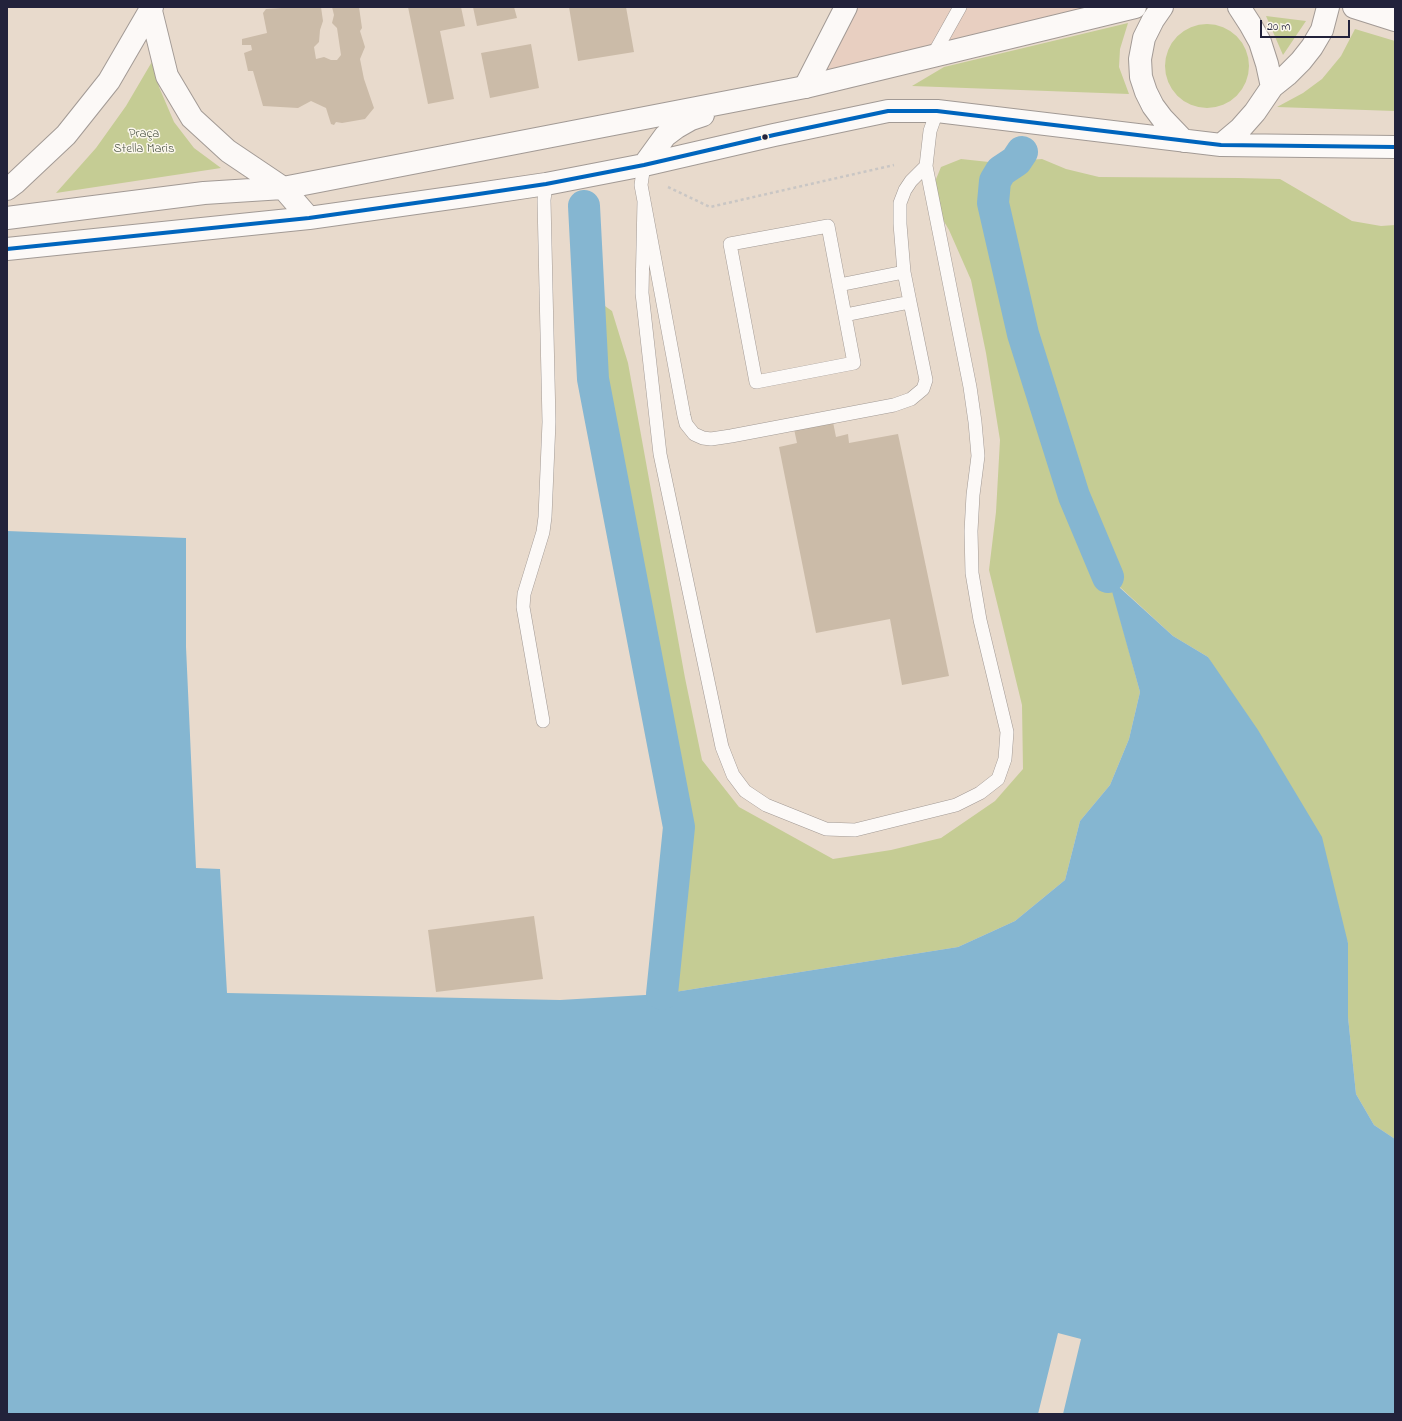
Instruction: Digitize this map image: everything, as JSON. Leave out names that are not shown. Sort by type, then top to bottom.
[{"type":"main road","points":[[805,87],[846,7]]},
{"type":"main road","points":[[7,218],[204,194],[283,188],[805,87],[1135,7]]},
{"type":"main road","points":[[1162,7],[1152,20],[1144,38],[1140,59],[1141,77],[1153,106],[1162,118],[1184,141]]},
{"type":"main road","points":[[1239,7],[1260,42],[1272,87]]},
{"type":"main road","points":[[1221,145],[1240,129],[1255,112],[1272,87],[1287,75],[1312,47],[1322,30],[1328,7]]},
{"type":"main road","points":[[1354,7],[1395,20]]},
{"type":"main road","points":[[152,9],[167,76],[192,118],[228,151],[283,188],[309,218]]},
{"type":"main road","points":[[7,189],[66,135],[109,81],[152,9]]},
{"type":"main road","points":[[644,165],[665,136],[677,127],[690,119],[743,99]]},
{"type":"main road","points":[[7,249],[309,218],[546,184],[644,165],[774,134],[888,111],[937,111],[1221,145],[1395,147]]},
{"type":"lane","points":[[932,57],[960,7]]},
{"type":"lane","points":[[644,201],[642,293],[660,454],[722,746],[733,775],[745,791],[766,805],[826,829],[855,830],[956,805],[980,793],[998,779],[1005,759],[1007,732],[980,620],[972,573],[971,531],[973,495],[978,456],[970,387],[926,166],[930,131],[937,111]]},
{"type":"lane","points":[[644,165],[641,185],[684,416],[686,424],[694,434],[703,438],[731,436],[894,406],[911,399],[922,389],[926,380],[904,272],[900,224],[900,203],[911,181],[926,166]]},
{"type":"lane","points":[[543,721],[523,607],[524,594],[543,532],[546,517],[549,422],[544,200],[546,184]]},
{"type":"lane","points":[[828,226],[839,284],[854,363],[756,382],[730,244],[828,226]]},
{"type":"lane","points":[[839,284],[904,272]]},
{"type":"lane","points":[[845,315],[910,302]]},
{"type":"path","points":[[663,185],[710,208],[894,165]]},
{"type":"shaded area","points":[[846,7],[1135,7],[805,87]]},
{"type":"green space","points":[[1266,16],[1306,21],[1283,55]]},
{"type":"green space","points":[[1128,23],[1120,49],[1119,67],[1129,94],[912,86],[944,67]]},
{"type":"green space","points":[[1207,24],[1223,27],[1237,36],[1246,50],[1249,66],[1246,82],[1237,96],[1223,105],[1207,108],[1191,105],[1177,96],[1168,82],[1165,66],[1168,50],[1177,36],[1191,27]]},
{"type":"green space","points":[[1355,29],[1395,41],[1395,111],[1277,107],[1303,93],[1322,79],[1341,56]]},
{"type":"green space","name":"Praça Stella Maris","points":[[153,60],[159,87],[174,122],[194,148],[221,168],[56,193],[96,148],[126,106]]},
{"type":"green space","points":[[961,159],[989,162],[1001,170],[1016,161],[1042,159],[1066,169],[1099,177],[1280,179],[1352,221],[1381,226],[1395,225],[1395,1139],[1374,1125],[1356,1094],[1348,1017],[1348,943],[1208,657],[1173,636],[1109,577],[1140,692],[1129,739],[1110,785],[1080,821],[1065,880],[1015,921],[958,947],[662,994],[679,827],[593,379],[590,311],[602,304],[612,311],[628,363],[685,678],[702,760],[739,807],[833,859],[891,850],[941,838],[995,801],[1023,769],[1022,705],[989,570],[996,512],[1000,440],[986,353],[971,280],[949,230],[939,213],[934,184],[941,167]]},
{"type":"water","points":[[7,531],[186,538],[186,647],[196,868],[220,869],[227,993],[560,1000],[662,994],[958,947],[1015,921],[1065,880],[1080,821],[1110,785],[1129,739],[1140,692],[1108,577],[1173,636],[1208,657],[1258,730],[1322,837],[1348,943],[1348,1017],[1356,1094],[1374,1125],[1395,1139],[1395,1414],[1063,1414],[1081,1339],[1058,1333],[1038,1414],[7,1414]]},
{"type":"building","points":[[321,7],[323,21],[320,30],[319,42],[314,47],[316,59],[324,57],[331,60],[337,60],[341,55],[337,28],[332,23],[334,15],[332,7],[359,7],[362,28],[360,31],[365,47],[360,59],[364,79],[374,108],[365,119],[342,123],[336,122],[334,125],[331,124],[326,108],[311,101],[298,108],[263,106],[253,71],[248,71],[244,53],[252,50],[251,45],[242,45],[242,39],[267,33],[263,13],[266,9]]},
{"type":"building","points":[[408,7],[461,7],[465,26],[440,31],[454,99],[428,104]]},
{"type":"building","points":[[473,7],[514,7],[517,18],[477,26]]},
{"type":"building","points":[[569,7],[626,7],[634,52],[578,61]]},
{"type":"building","points":[[531,44],[539,88],[490,98],[481,53]]},
{"type":"building","points":[[833,422],[836,437],[848,434],[849,443],[898,434],[949,676],[902,685],[890,619],[816,633],[779,447],[797,443],[794,429]]},
{"type":"building","points":[[534,916],[543,979],[436,992],[428,930]]},
{"type":"waterway","points":[[1022,152],[1016,161],[1001,171],[995,181],[993,203],[1023,334],[1074,496],[1108,577]]},
{"type":"waterway","points":[[584,206],[593,379],[679,827],[662,994]]},
{"type":"transit line","points":[[7,249],[309,218],[546,184],[644,165],[774,135],[888,111],[937,111],[1221,145],[1395,147]]}]
